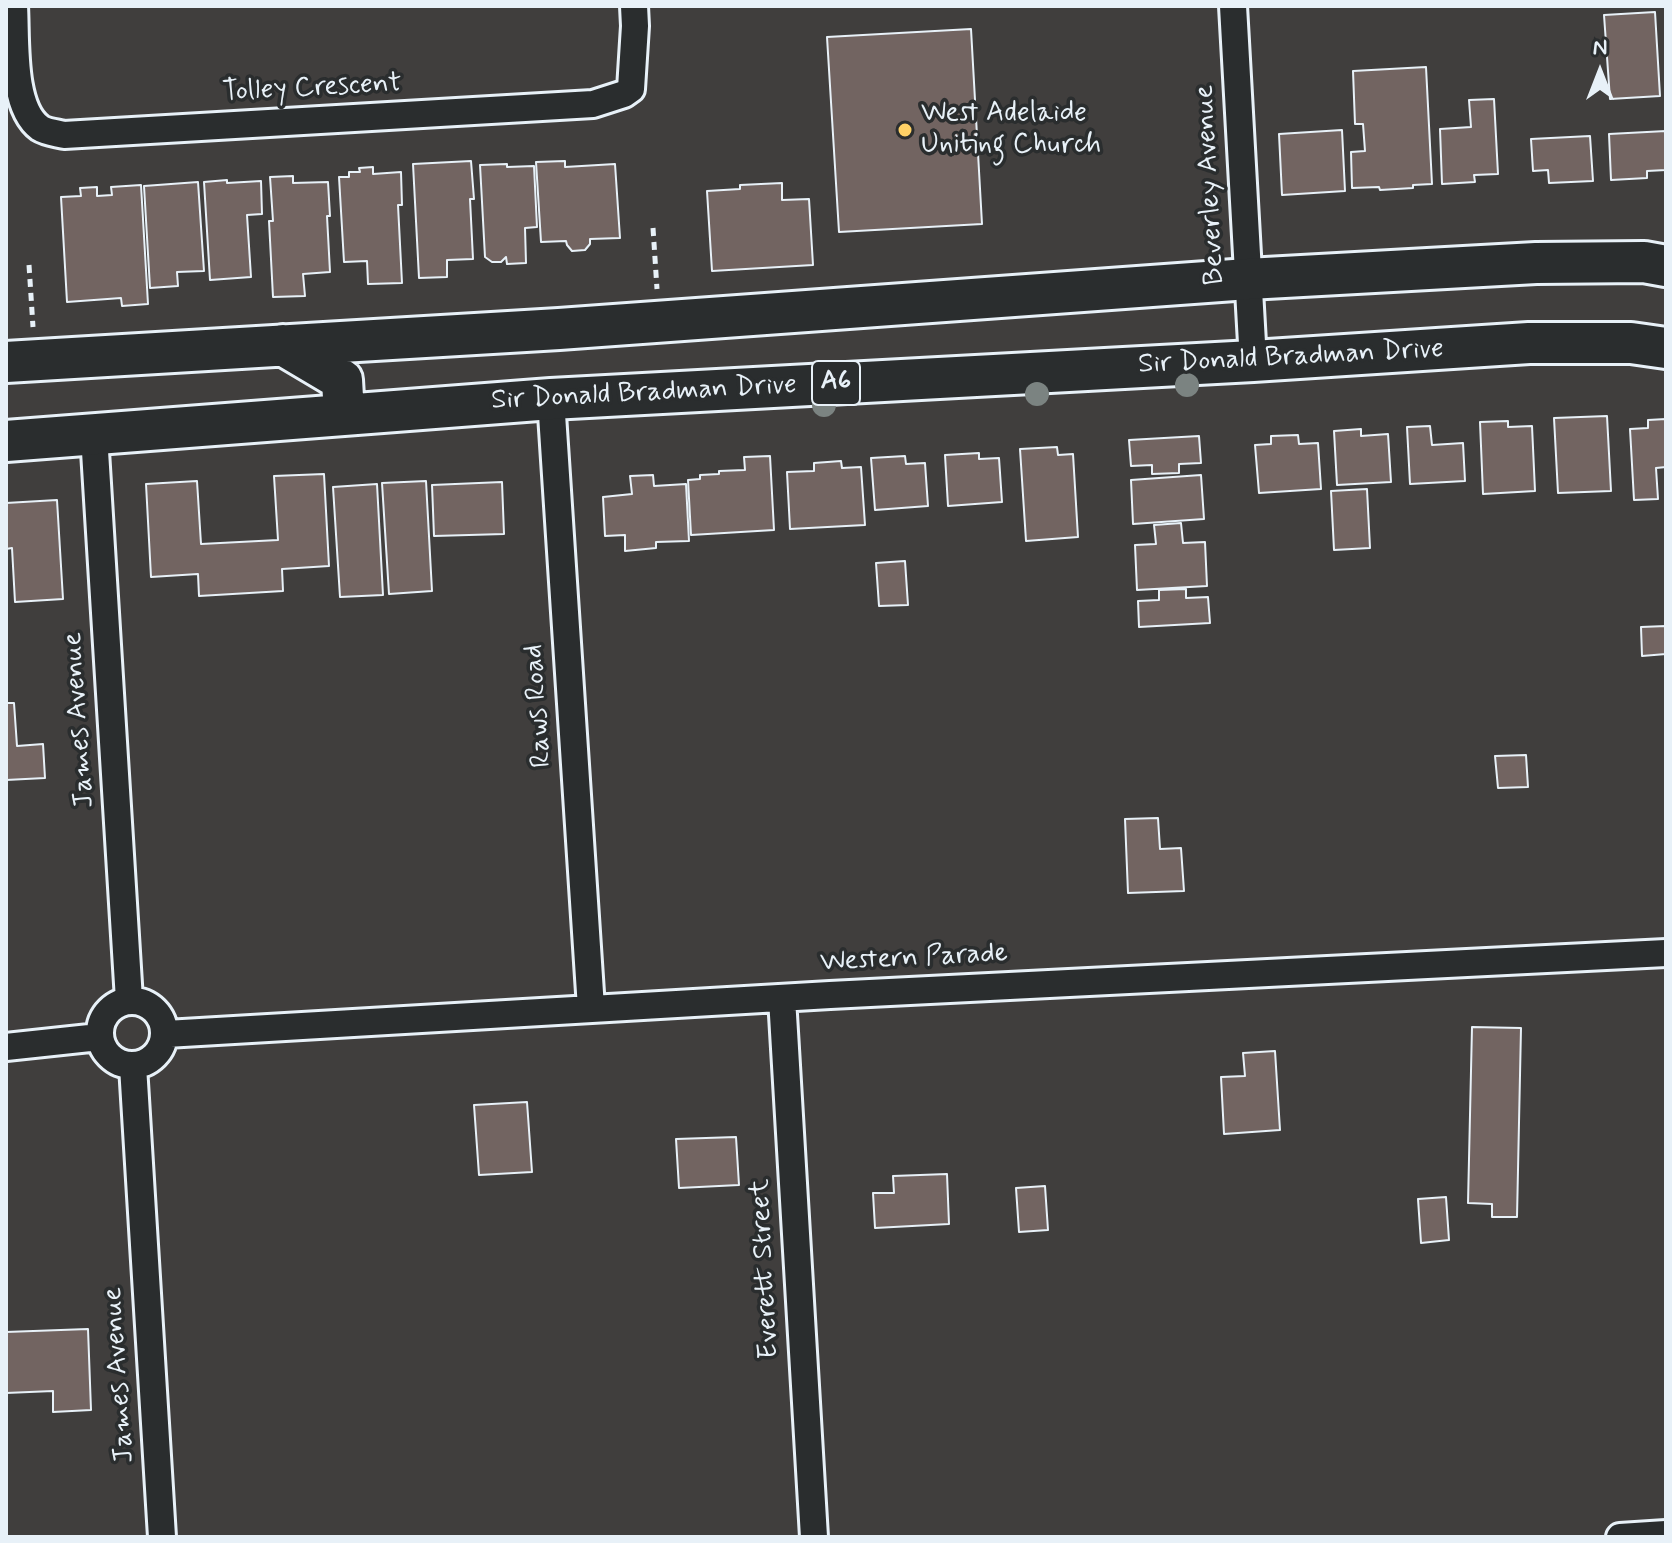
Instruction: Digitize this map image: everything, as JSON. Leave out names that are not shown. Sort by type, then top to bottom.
[{"type":"main road","points":[[6,362],[659,322],[1248,279],[1536,263],[1644,262],[1666,266]]},
{"type":"main road","name":"Sir Donald Bradman Drive","points":[[6,441],[551,399],[1529,343],[1631,343],[1666,348]]},
{"type":"main road","points":[[283,345],[342,380],[344,415]]},
{"type":"street","name":"Tolley Crescent","points":[[14,6],[19,91],[24,109],[41,129],[64,135],[593,104],[631,89],[634,6]]},
{"type":"street","name":"Beverley Avenue","points":[[1233,6],[1253,361]]},
{"type":"street","name":"Raws Road","points":[[551,399],[591,1008]]},
{"type":"street","name":"James Avenue","points":[[94,435],[129,1000]]},
{"type":"street","name":"Western Parade","points":[[166,1034],[591,1008],[1666,953]]},
{"type":"street","name":"Everett Street","points":[[782,998],[814,1537]]},
{"type":"street","points":[[129,1000],[139,1001],[159,1013],[166,1034],[163,1046],[149,1061],[133,1066],[121,1064],[105,1052],[99,1037],[100,1025],[111,1008],[129,1000]]},
{"type":"street","points":[[6,1047],[99,1037]]},
{"type":"street","name":"James Avenue","points":[[133,1066],[162,1537]]},
{"type":"street","points":[[1620,1537],[1666,1534]]},
{"type":"path","points":[[653,228],[659,322]]},
{"type":"path","points":[[29,265],[33,327]]},
{"type":"building","points":[[1655,12],[1660,96],[1610,99],[1604,15]]},
{"type":"building","name":"West Adelaide Uniting Church","points":[[971,29],[982,224],[839,232],[827,37]]},
{"type":"building","points":[[1426,67],[1432,184],[1380,190],[1379,187],[1352,188],[1351,152],[1365,151],[1363,124],[1355,124],[1353,71]]},
{"type":"building","points":[[1494,99],[1498,174],[1474,175],[1475,182],[1442,184],[1440,129],[1471,127],[1469,100]]},
{"type":"building","points":[[1342,130],[1345,191],[1282,195],[1279,134]]},
{"type":"building","points":[[1666,131],[1666,170],[1647,171],[1647,178],[1611,180],[1609,134]]},
{"type":"building","points":[[1590,136],[1593,181],[1549,183],[1548,170],[1533,171],[1531,139]]},
{"type":"building","points":[[471,161],[473,259],[447,260],[447,277],[419,278],[413,164]]},
{"type":"building","points":[[565,161],[565,167],[615,164],[620,238],[590,239],[585,250],[572,251],[566,241],[541,242],[536,162]]},
{"type":"building","points":[[507,164],[507,167],[534,166],[537,227],[525,228],[526,263],[507,264],[506,257],[501,262],[492,262],[485,257],[480,165]]},
{"type":"building","points":[[373,167],[373,174],[401,172],[402,205],[398,205],[402,283],[368,284],[367,261],[344,262],[339,177],[349,177],[349,172],[360,172],[359,168]]},
{"type":"building","points":[[293,176],[293,183],[328,182],[330,272],[303,274],[305,296],[273,297],[270,177]]},
{"type":"building","points":[[227,180],[227,183],[261,181],[262,214],[247,215],[251,277],[210,280],[204,182]]},
{"type":"building","points":[[198,182],[204,271],[177,272],[178,286],[150,288],[144,186]]},
{"type":"building","points":[[782,183],[782,200],[809,199],[813,265],[712,271],[707,191],[740,189],[740,185]]},
{"type":"building","points":[[141,185],[148,304],[122,306],[121,298],[67,302],[61,197],[81,196],[80,188],[97,187],[97,196],[112,195],[111,187]]},
{"type":"building","points":[[1607,416],[1611,491],[1558,493],[1554,418]]},
{"type":"building","points":[[1666,419],[1666,467],[1656,468],[1658,499],[1634,500],[1630,429],[1648,428],[1648,420]]},
{"type":"building","points":[[1508,421],[1508,427],[1532,426],[1535,491],[1483,494],[1480,422]]},
{"type":"building","points":[[1430,426],[1432,445],[1463,443],[1465,481],[1410,484],[1407,427]]},
{"type":"building","points":[[1361,429],[1361,436],[1388,434],[1391,482],[1337,485],[1334,431]]},
{"type":"building","points":[[1298,435],[1299,444],[1318,443],[1321,489],[1259,493],[1255,445],[1271,444],[1271,436]]},
{"type":"building","points":[[1199,436],[1201,463],[1179,464],[1179,473],[1152,474],[1152,465],[1131,466],[1129,440]]},
{"type":"building","points":[[1057,447],[1058,455],[1073,454],[1078,537],[1026,541],[1020,449]]},
{"type":"building","points":[[979,453],[979,459],[999,458],[1002,502],[948,506],[945,455]]},
{"type":"building","points":[[770,456],[774,530],[691,535],[688,480],[700,479],[700,475],[719,474],[719,471],[745,470],[744,457]]},
{"type":"building","points":[[905,456],[906,464],[925,463],[928,506],[875,510],[871,458]]},
{"type":"building","points":[[841,461],[842,468],[861,467],[865,525],[790,529],[787,472],[814,471],[814,463]]},
{"type":"building","points":[[324,474],[329,566],[282,569],[283,591],[199,596],[198,574],[151,577],[146,484],[197,481],[201,544],[278,540],[274,476]]},
{"type":"building","points":[[653,475],[654,486],[686,484],[689,541],[656,542],[656,548],[625,551],[625,535],[605,536],[603,497],[632,494],[630,476]]},
{"type":"building","points":[[1201,475],[1204,519],[1133,524],[1131,480]]},
{"type":"building","points":[[426,481],[432,591],[389,594],[382,483]]},
{"type":"building","points":[[502,482],[504,534],[434,536],[432,485]]},
{"type":"building","points":[[377,484],[383,595],[340,597],[333,487]]},
{"type":"building","points":[[1367,489],[1370,548],[1334,550],[1331,491]]},
{"type":"building","points":[[57,500],[63,599],[15,602],[12,548],[6,549],[6,503]]},
{"type":"building","points":[[1181,523],[1183,543],[1205,542],[1207,586],[1137,590],[1135,545],[1156,544],[1154,525]]},
{"type":"building","points":[[905,561],[908,605],[879,606],[876,563]]},
{"type":"building","points":[[1186,589],[1186,598],[1208,597],[1210,623],[1139,627],[1138,601],[1159,600],[1159,590]]},
{"type":"building","points":[[1666,626],[1666,654],[1642,656],[1641,627]]},
{"type":"building","points":[[6,703],[14,703],[17,746],[43,744],[45,778],[6,780]]},
{"type":"building","points":[[1526,755],[1528,787],[1498,788],[1495,756]]},
{"type":"building","points":[[1158,818],[1160,849],[1181,848],[1184,891],[1128,893],[1125,819]]},
{"type":"building","points":[[1472,1027],[1521,1028],[1517,1217],[1492,1217],[1492,1204],[1468,1203]]},
{"type":"building","points":[[1275,1051],[1280,1130],[1224,1134],[1221,1077],[1245,1076],[1243,1053]]},
{"type":"building","points":[[527,1102],[532,1172],[479,1175],[474,1105]]},
{"type":"building","points":[[736,1137],[739,1185],[679,1188],[676,1139]]},
{"type":"building","points":[[947,1174],[949,1224],[875,1228],[873,1193],[894,1193],[893,1176]]},
{"type":"building","points":[[1045,1186],[1048,1230],[1019,1232],[1016,1188]]},
{"type":"building","points":[[1446,1197],[1449,1240],[1421,1243],[1418,1199]]},
{"type":"building","points":[[88,1329],[91,1410],[53,1412],[53,1391],[6,1393],[6,1332]]},
{"type":"place","name":"West Adelaide Uniting Church","points":[[905,130]]}]
